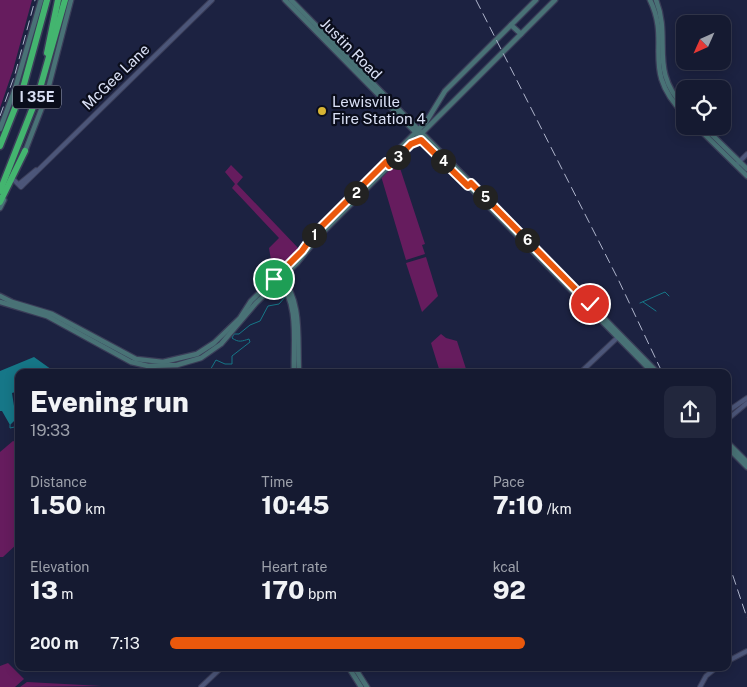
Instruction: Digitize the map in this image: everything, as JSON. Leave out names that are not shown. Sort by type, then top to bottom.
[{"type":"highway","points":[[41,0],[41,25]]},
{"type":"highway","name":"I 35E","points":[[0,146],[23,88],[48,0]]},
{"type":"highway","points":[[0,181],[17,142],[47,53],[61,0]]},
{"type":"highway","name":"I 35E","points":[[0,191],[39,92],[61,0]]},
{"type":"highway","points":[[0,202],[25,151]]},
{"type":"main road","points":[[0,129],[18,80],[41,0]]},
{"type":"main road","points":[[0,208],[14,180],[46,97],[71,0]]},
{"type":"main road","name":"Justin Road","points":[[285,0],[291,2],[388,100],[604,319],[649,369]]},
{"type":"main road","points":[[386,164],[396,158],[411,144],[430,117],[441,96],[536,0]]},
{"type":"main road","points":[[0,302],[47,316],[131,362],[148,366],[168,367],[195,360],[215,349],[279,278],[314,234],[386,164],[452,104],[556,0]]},
{"type":"main road","points":[[650,0],[655,14],[659,76],[669,98],[676,105]]},
{"type":"main road","points":[[656,0],[660,13],[665,75],[670,90],[676,97]]},
{"type":"main road","points":[[511,25],[521,34]]},
{"type":"main road","points":[[441,96],[452,104]]},
{"type":"main road","name":"Justin Road","points":[[419,133],[424,142],[470,185],[592,312],[654,369]]},
{"type":"main road","points":[[706,135],[747,169]]},
{"type":"main road","points":[[712,135],[738,163],[747,176]]},
{"type":"main road","points":[[411,144],[418,141],[424,142]]},
{"type":"main road","points":[[0,296],[12,302],[52,314],[127,355],[149,362],[163,362],[192,356],[214,343],[279,278]]},
{"type":"main road","points":[[279,278],[291,304],[294,369]]},
{"type":"main road","points":[[279,278],[289,286],[295,299],[299,369]]},
{"type":"main road","points":[[592,312],[604,319]]},
{"type":"main road","points":[[731,446],[747,467]]},
{"type":"main road","points":[[731,450],[744,461]]},
{"type":"main road","points":[[351,671],[362,687]]},
{"type":"main road","points":[[357,671],[367,687]]},
{"type":"street","name":"McGee Lane","points":[[14,180],[20,185],[212,0]]},
{"type":"street","points":[[738,163],[747,154]]},
{"type":"street","points":[[584,369],[619,336]]},
{"type":"street","points":[[731,410],[747,398]]},
{"type":"street","points":[[731,411],[747,403]]},
{"type":"street","points":[[731,660],[747,652]]},
{"type":"street","points":[[200,687],[218,671]]},
{"type":"street","points":[[700,687],[706,676],[712,671]]},
{"type":"shaded area","points":[[0,0],[32,0],[13,70],[0,108]]},
{"type":"shaded area","points":[[393,163],[399,165],[425,244],[422,245],[425,254],[406,260],[381,176]]},
{"type":"shaded area","points":[[231,165],[243,177],[237,184],[300,250],[279,270],[271,260],[269,248],[279,238],[232,188],[235,184],[225,172]]},
{"type":"shaded area","points":[[426,257],[438,296],[422,312],[406,263]]},
{"type":"shaded area","points":[[441,334],[446,338],[457,341],[466,369],[439,369],[431,343]]},
{"type":"shaded area","points":[[34,357],[51,369],[15,369],[15,392],[12,393],[15,420],[10,425],[2,411],[0,411],[0,371]]},
{"type":"shaded area","points":[[13,441],[15,442],[15,546],[3,557],[0,557],[0,452]]},
{"type":"shaded area","points":[[8,663],[24,679],[15,687],[0,687],[0,666]]},
{"type":"shaded area","points":[[27,682],[102,686],[20,687]]},
{"type":"waterway","points":[[640,303],[665,292],[669,296]]},
{"type":"waterway","points":[[211,369],[216,360],[225,364],[232,364],[232,356],[250,342],[249,339],[234,340],[232,338],[234,334],[239,334],[250,325],[260,321],[268,306],[279,304],[286,296]]},
{"type":"waterway","points":[[643,302],[656,311]]},
{"type":"waterway","points":[[10,425],[10,428],[15,427]]},
{"type":"railway","points":[[0,116],[15,74],[35,0]]},
{"type":"railway","points":[[476,0],[618,279],[661,369]]},
{"type":"railway","points":[[731,570],[747,618]]},
{"type":"place","name":"Lewisville Fire Station 4","points":[[322,111]]},
{"type":"route","points":[[274,279],[302,251],[310,238],[386,162],[389,166],[411,144],[421,140],[468,186],[471,183],[590,304]]}]
